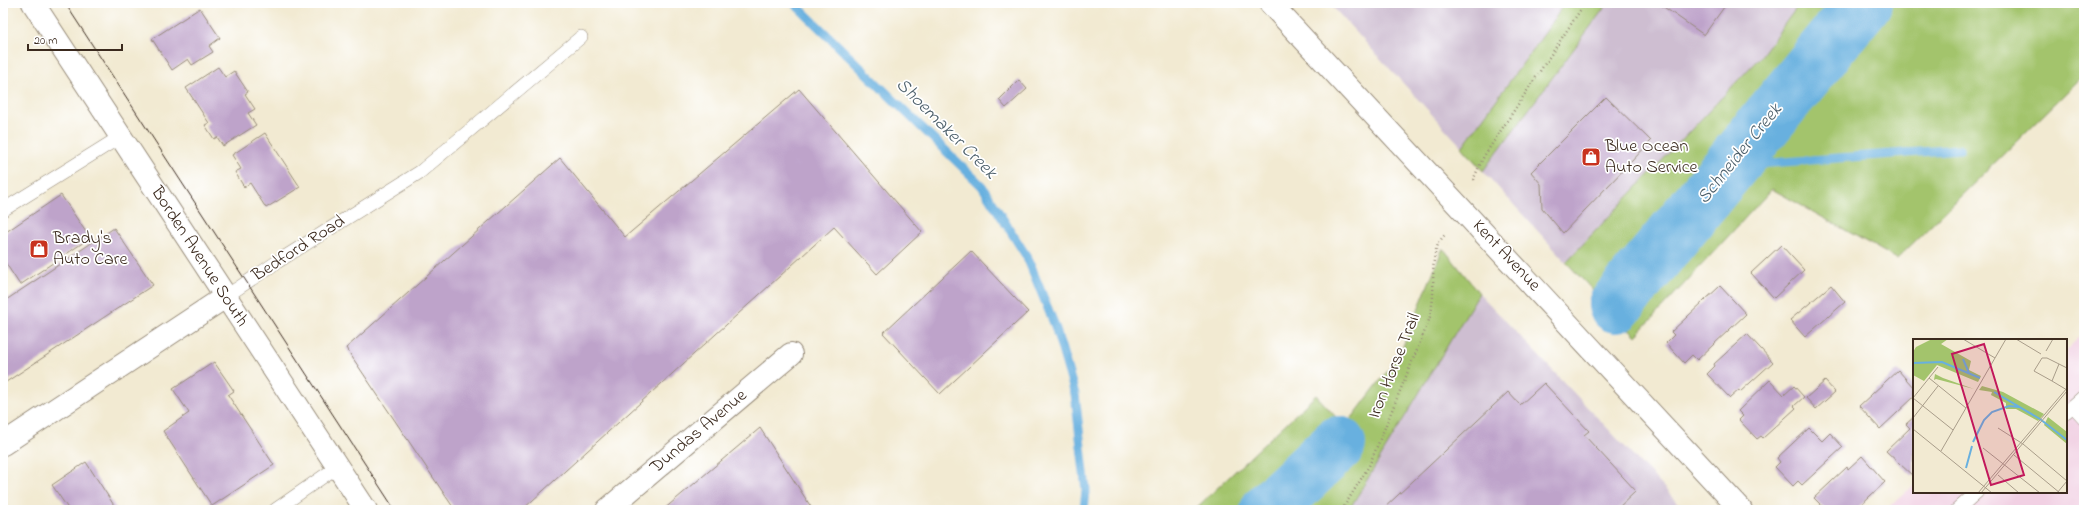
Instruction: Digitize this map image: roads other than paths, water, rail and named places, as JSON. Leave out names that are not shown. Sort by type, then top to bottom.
[{"type":"street","name":"Borden Avenue South","points":[[33,3],[366,510]]},
{"type":"street","name":"Kent Avenue","points":[[1270,3],[1741,510]]},
{"type":"street","name":"Bedford Road","points":[[3,444],[225,297]]},
{"type":"street","name":"Dundas Avenue","points":[[607,510],[791,354]]},
{"type":"lane","name":"Bedford Road","points":[[225,297],[277,262],[420,172],[581,37]]},
{"type":"lane","points":[[3,210],[120,137]]},
{"type":"lane","points":[[2084,396],[2069,409],[2084,418]]},
{"type":"lane","points":[[275,510],[337,467]]},
{"type":"lane","points":[[1956,510],[1976,493]]},
{"type":"waterway","name":"Shoemaker Creek","points":[[794,3],[982,186],[1027,257],[1055,326],[1075,394],[1086,490],[1084,510]]},
{"type":"waterway","name":"Schneider Creek","points":[[1616,305],[1864,3]]},
{"type":"waterway","points":[[1731,166],[1960,149]]},
{"type":"waterway","name":"Schneider Creek","points":[[1268,510],[1338,444]]},
{"type":"tram line","points":[[65,3],[395,510]]},
{"type":"place","name":"Blue Ocean Auto Service","points":[[1591,157]]},
{"type":"place","name":"Brady's Auto Care","points":[[39,249]]}]
